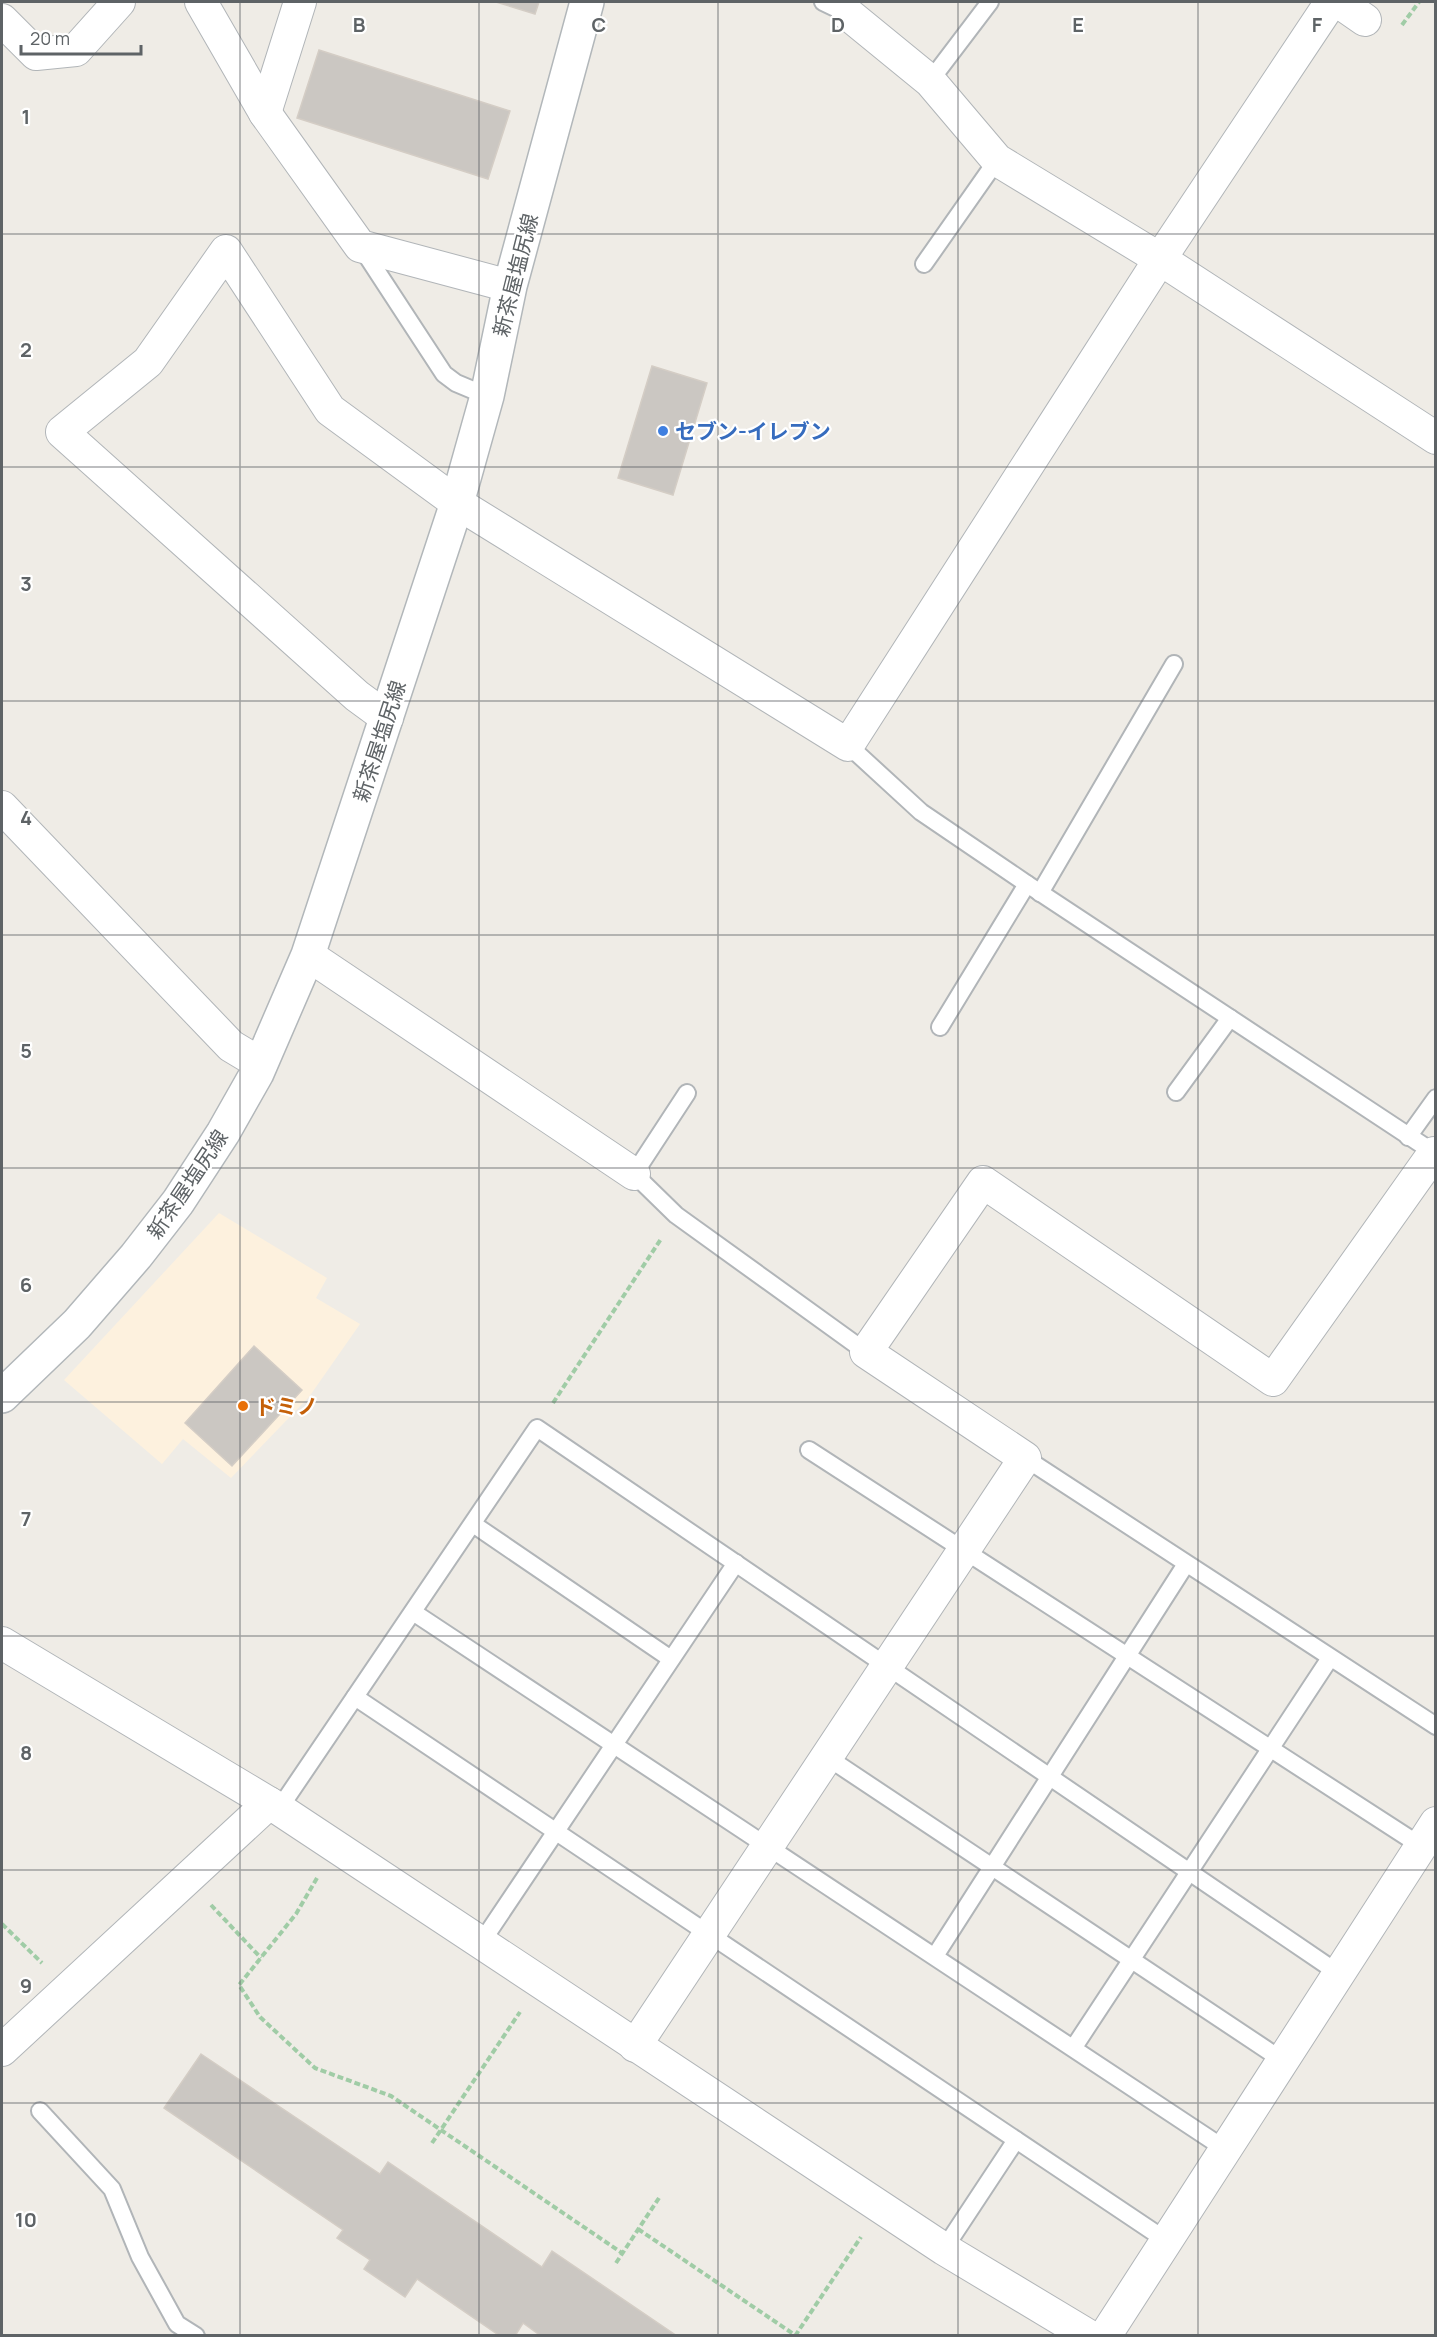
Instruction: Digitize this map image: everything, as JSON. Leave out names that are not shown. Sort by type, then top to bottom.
[{"type":"main road","name":"新茶屋塩尻線","points":[[2,1396],[77,1324],[164,1220],[223,1133],[261,1064],[308,955],[457,503],[487,396],[510,286],[587,2]]},
{"type":"street","points":[[2,20],[36,54],[76,50],[119,2]]},
{"type":"street","points":[[201,2],[265,113],[360,246],[510,286]]},
{"type":"street","points":[[265,113],[300,2]]},
{"type":"street","points":[[387,718],[357,696],[62,432],[148,362],[226,251],[330,410],[457,503],[848,745],[1160,259],[1331,2]]},
{"type":"street","points":[[1339,2],[1365,20]]},
{"type":"street","points":[[843,6],[930,81],[998,160],[1160,259],[1436,438]]},
{"type":"street","points":[[2,807],[231,1046],[261,1064]]},
{"type":"street","points":[[308,955],[634,1174]]},
{"type":"street","points":[[635,2046],[1024,1458],[866,1352],[983,1182],[1273,1380],[1426,1148]]},
{"type":"street","points":[[2,1643],[274,1806],[944,2249],[1089,2336]]},
{"type":"street","points":[[2,2050],[186,1879],[274,1806]]},
{"type":"street","points":[[1105,2336],[1428,1835]]},
{"type":"lane","points":[[930,81],[990,2]]},
{"type":"lane","points":[[924,264],[998,160]]},
{"type":"lane","points":[[360,246],[444,374],[456,383],[487,396]]},
{"type":"lane","points":[[940,1027],[1033,889],[1174,664]]},
{"type":"lane","points":[[848,745],[921,812],[1033,889],[1426,1148],[1436,1098]]},
{"type":"lane","points":[[1176,1092],[1230,1018]]},
{"type":"lane","points":[[687,1093],[634,1174],[676,1215],[866,1352]]},
{"type":"lane","points":[[274,1806],[355,1697],[537,1428],[1338,1973]]},
{"type":"lane","points":[[809,1450],[1270,1749],[1428,1835]]},
{"type":"lane","points":[[1024,1458],[1436,1726]]},
{"type":"lane","points":[[473,1524],[671,1659]]},
{"type":"lane","points":[[481,1943],[736,1563]]},
{"type":"lane","points":[[935,1956],[1186,1564]]},
{"type":"lane","points":[[412,1612],[1074,2047],[1225,2149]]},
{"type":"lane","points":[[1074,2047],[1330,1658]]},
{"type":"lane","points":[[355,1697],[1167,2241]]},
{"type":"lane","points":[[827,1757],[1282,2060]]},
{"type":"lane","points":[[40,2112],[112,2189],[140,2257],[177,2324],[196,2336]]},
{"type":"lane","points":[[944,2249],[1016,2140]]},
{"type":"path","points":[[537,1428],[676,1215]]},
{"type":"path","points":[[318,1876],[296,1914],[239,1985],[260,2017],[315,2068],[391,2096],[622,2253]]},
{"type":"path","points":[[186,1879],[261,1958]]},
{"type":"path","points":[[2,1924],[69,1989]]},
{"type":"path","points":[[432,2143],[521,2012]]},
{"type":"path","points":[[616,2263],[659,2198]]},
{"type":"path","points":[[638,2229],[795,2335],[861,2236]]},
{"type":"shaded area","points":[[219,1213],[327,1278],[316,1298],[360,1324],[309,1397],[231,1478],[183,1439],[162,1464],[64,1380]]},
{"type":"building","points":[[496,2],[539,2],[535,14]]},
{"type":"building","points":[[319,50],[510,111],[488,179],[297,118]]},
{"type":"building","name":"セブン-イレブン","points":[[652,366],[707,383],[673,495],[618,478]]},
{"type":"building","name":"ドミノ","points":[[254,1346],[302,1390],[232,1466],[185,1423]]},
{"type":"building","points":[[201,2054],[380,2174],[388,2162],[542,2267],[552,2251],[677,2336],[541,2336],[523,2323],[515,2336],[500,2336],[417,2279],[405,2297],[364,2269],[370,2260],[337,2238],[343,2230],[164,2108]]},
{"type":"place","name":"セブン-イレブン","points":[[663,431]]},
{"type":"place","name":"ドミノ","points":[[243,1406]]}]
